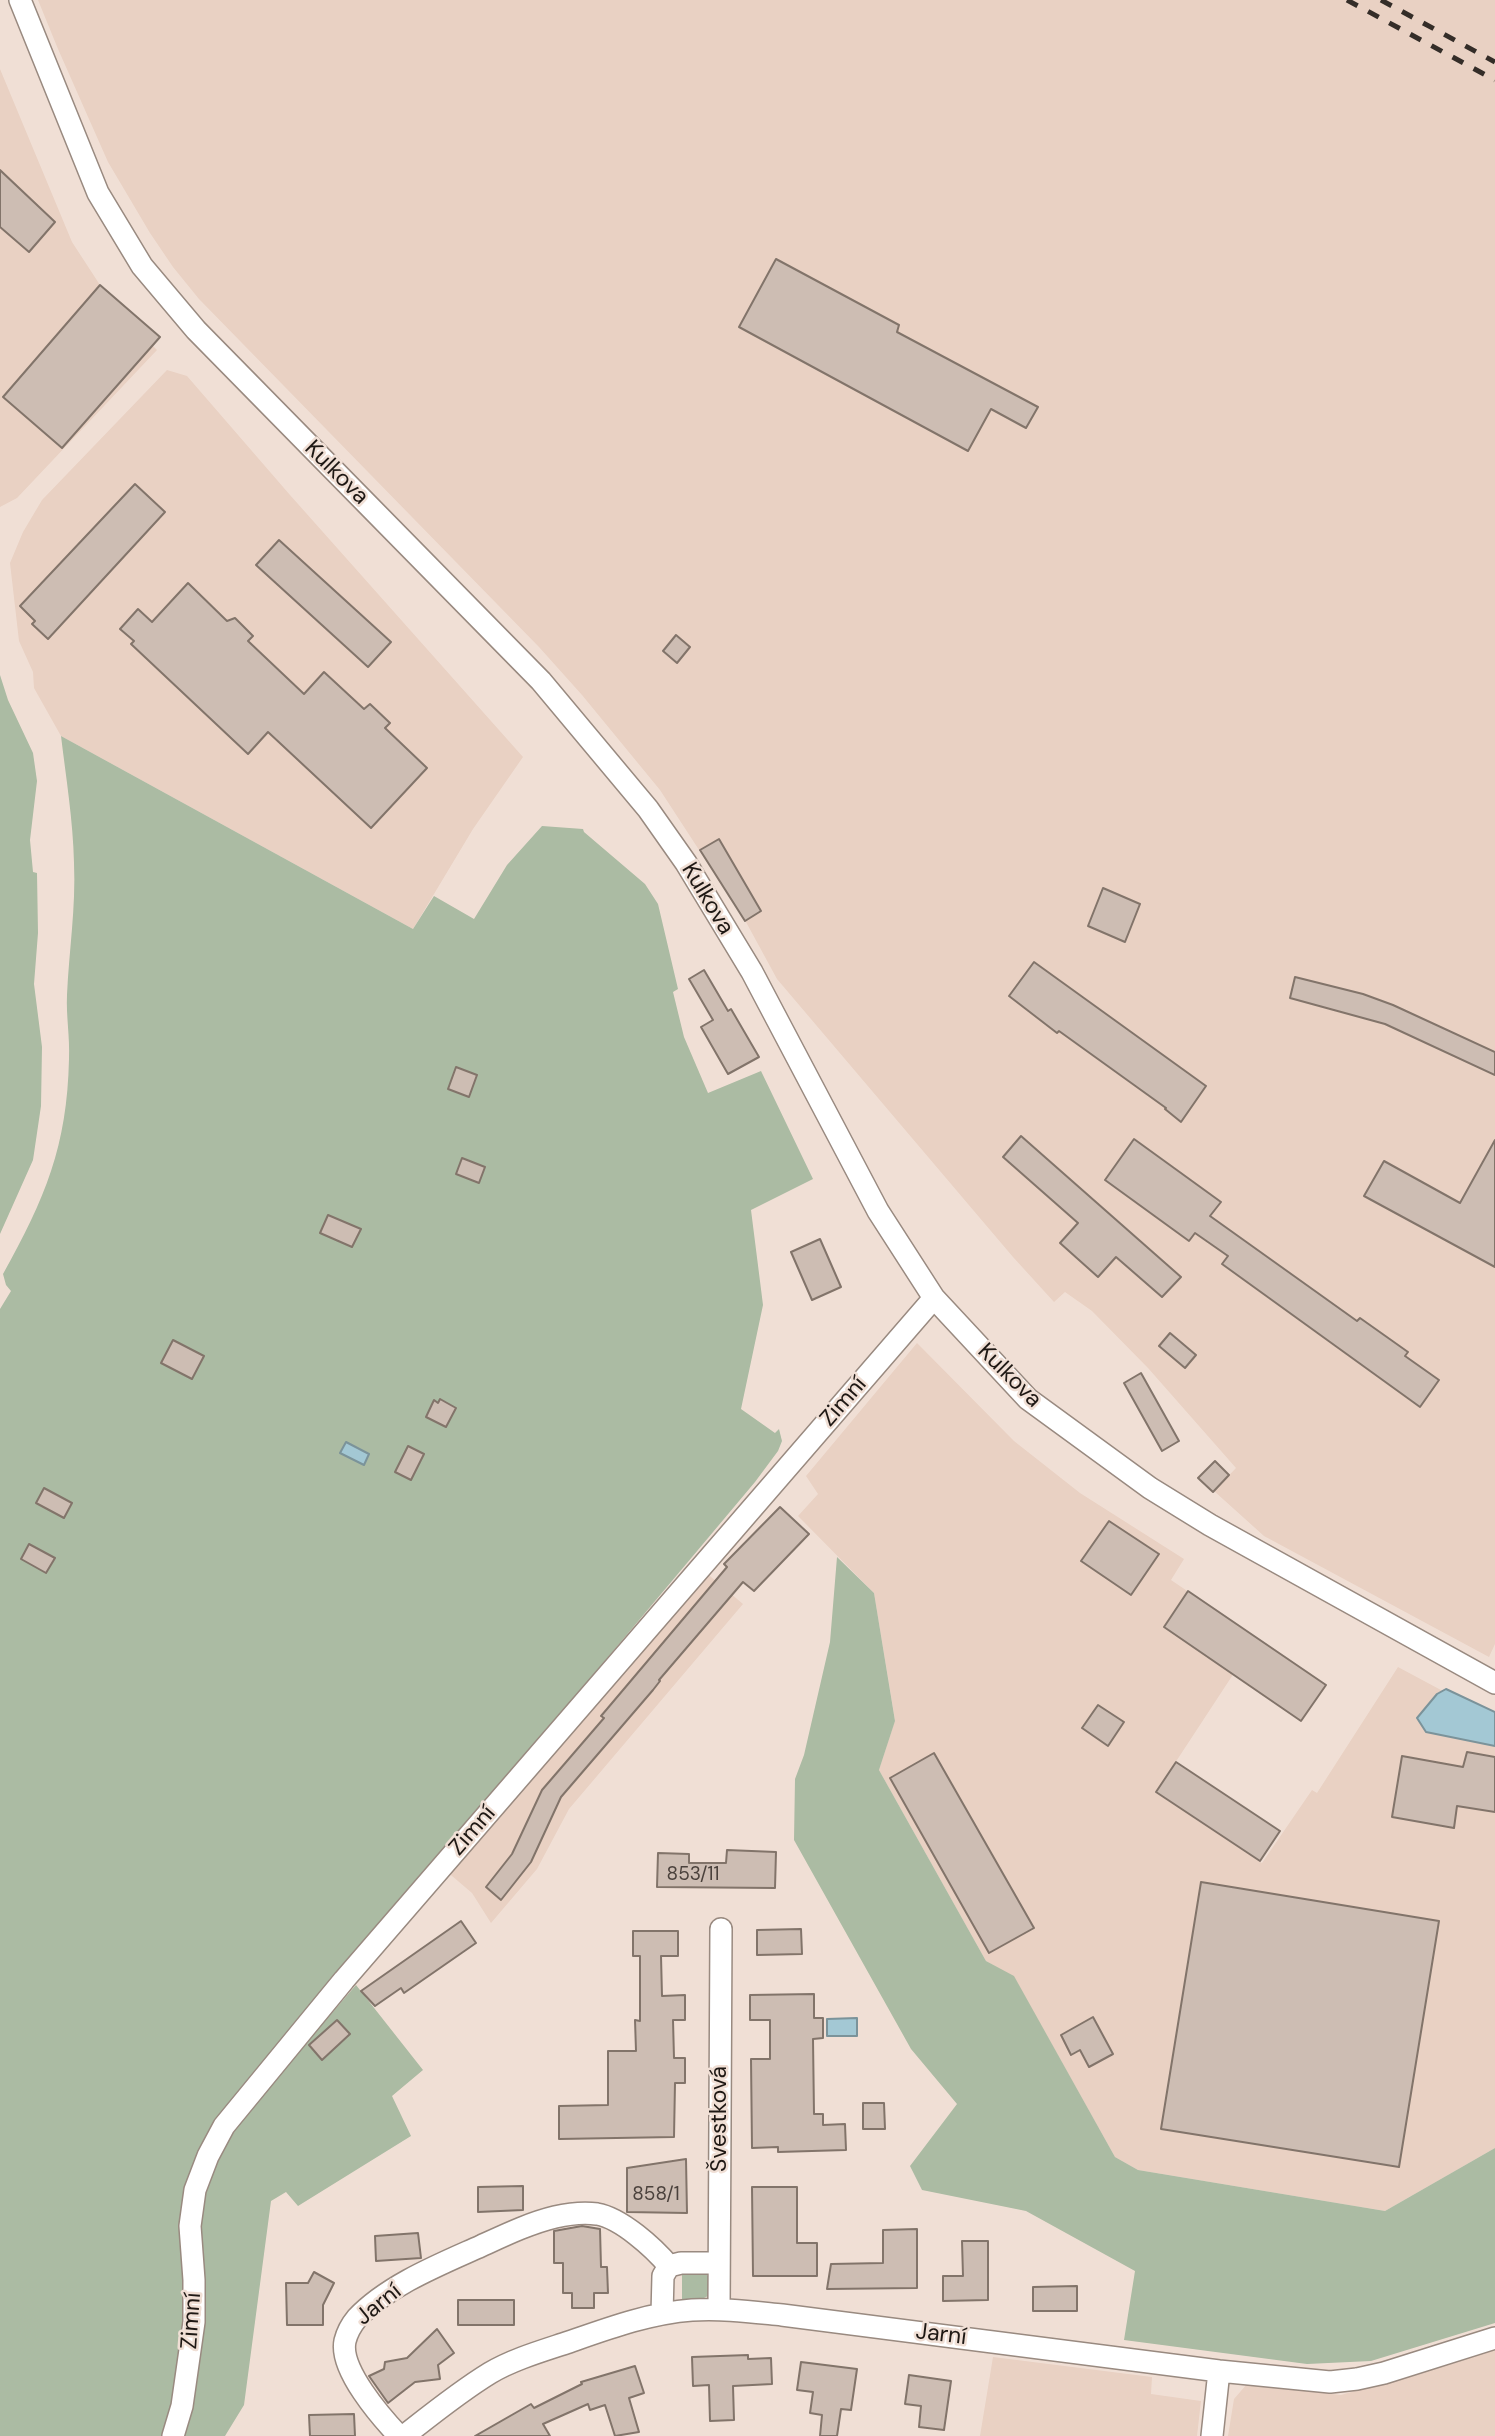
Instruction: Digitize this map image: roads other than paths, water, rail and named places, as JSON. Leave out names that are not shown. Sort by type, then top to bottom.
[{"type":"street","name":"Kulkova","points":[[20,0],[98,193],[142,266],[196,330],[541,681],[648,808],[686,863],[752,972],[878,1211],[934,1298],[1027,1399],[1161,1495],[1210,1525],[1495,1683]]},
{"type":"street","name":"Zimní","points":[[173,2436],[182,2406],[194,2322],[190,2227],[195,2190],[208,2156],[224,2126],[344,1980],[934,1298]]},
{"type":"street","name":"Švestková","points":[[719,2309],[721,1929]]},
{"type":"street","name":"Jarní","points":[[399,2436],[356,2381],[346,2362],[345,2351],[350,2329],[357,2319],[384,2297],[440,2264],[509,2233],[570,2214],[598,2214],[609,2217],[666,2262]]},
{"type":"street","points":[[662,2314],[666,2262],[719,2263]]},
{"type":"street","name":"Jarní","points":[[404,2436],[460,2392],[526,2356],[616,2325],[662,2314],[719,2309],[782,2315],[1219,2371],[1330,2382],[1357,2379],[1495,2338]]},
{"type":"street","points":[[1212,2436],[1219,2371]]},
{"type":"water","points":[[346,1442],[369,1454],[364,1465],[340,1453]]},
{"type":"water","points":[[1446,1689],[1495,1712],[1495,1746],[1426,1732],[1417,1718],[1437,1694]]},
{"type":"water","points":[[857,2018],[857,2036],[827,2036],[827,2019]]},
{"type":"railway","points":[[1347,0],[1495,80]]},
{"type":"railway","points":[[1381,0],[1495,62]]}]
